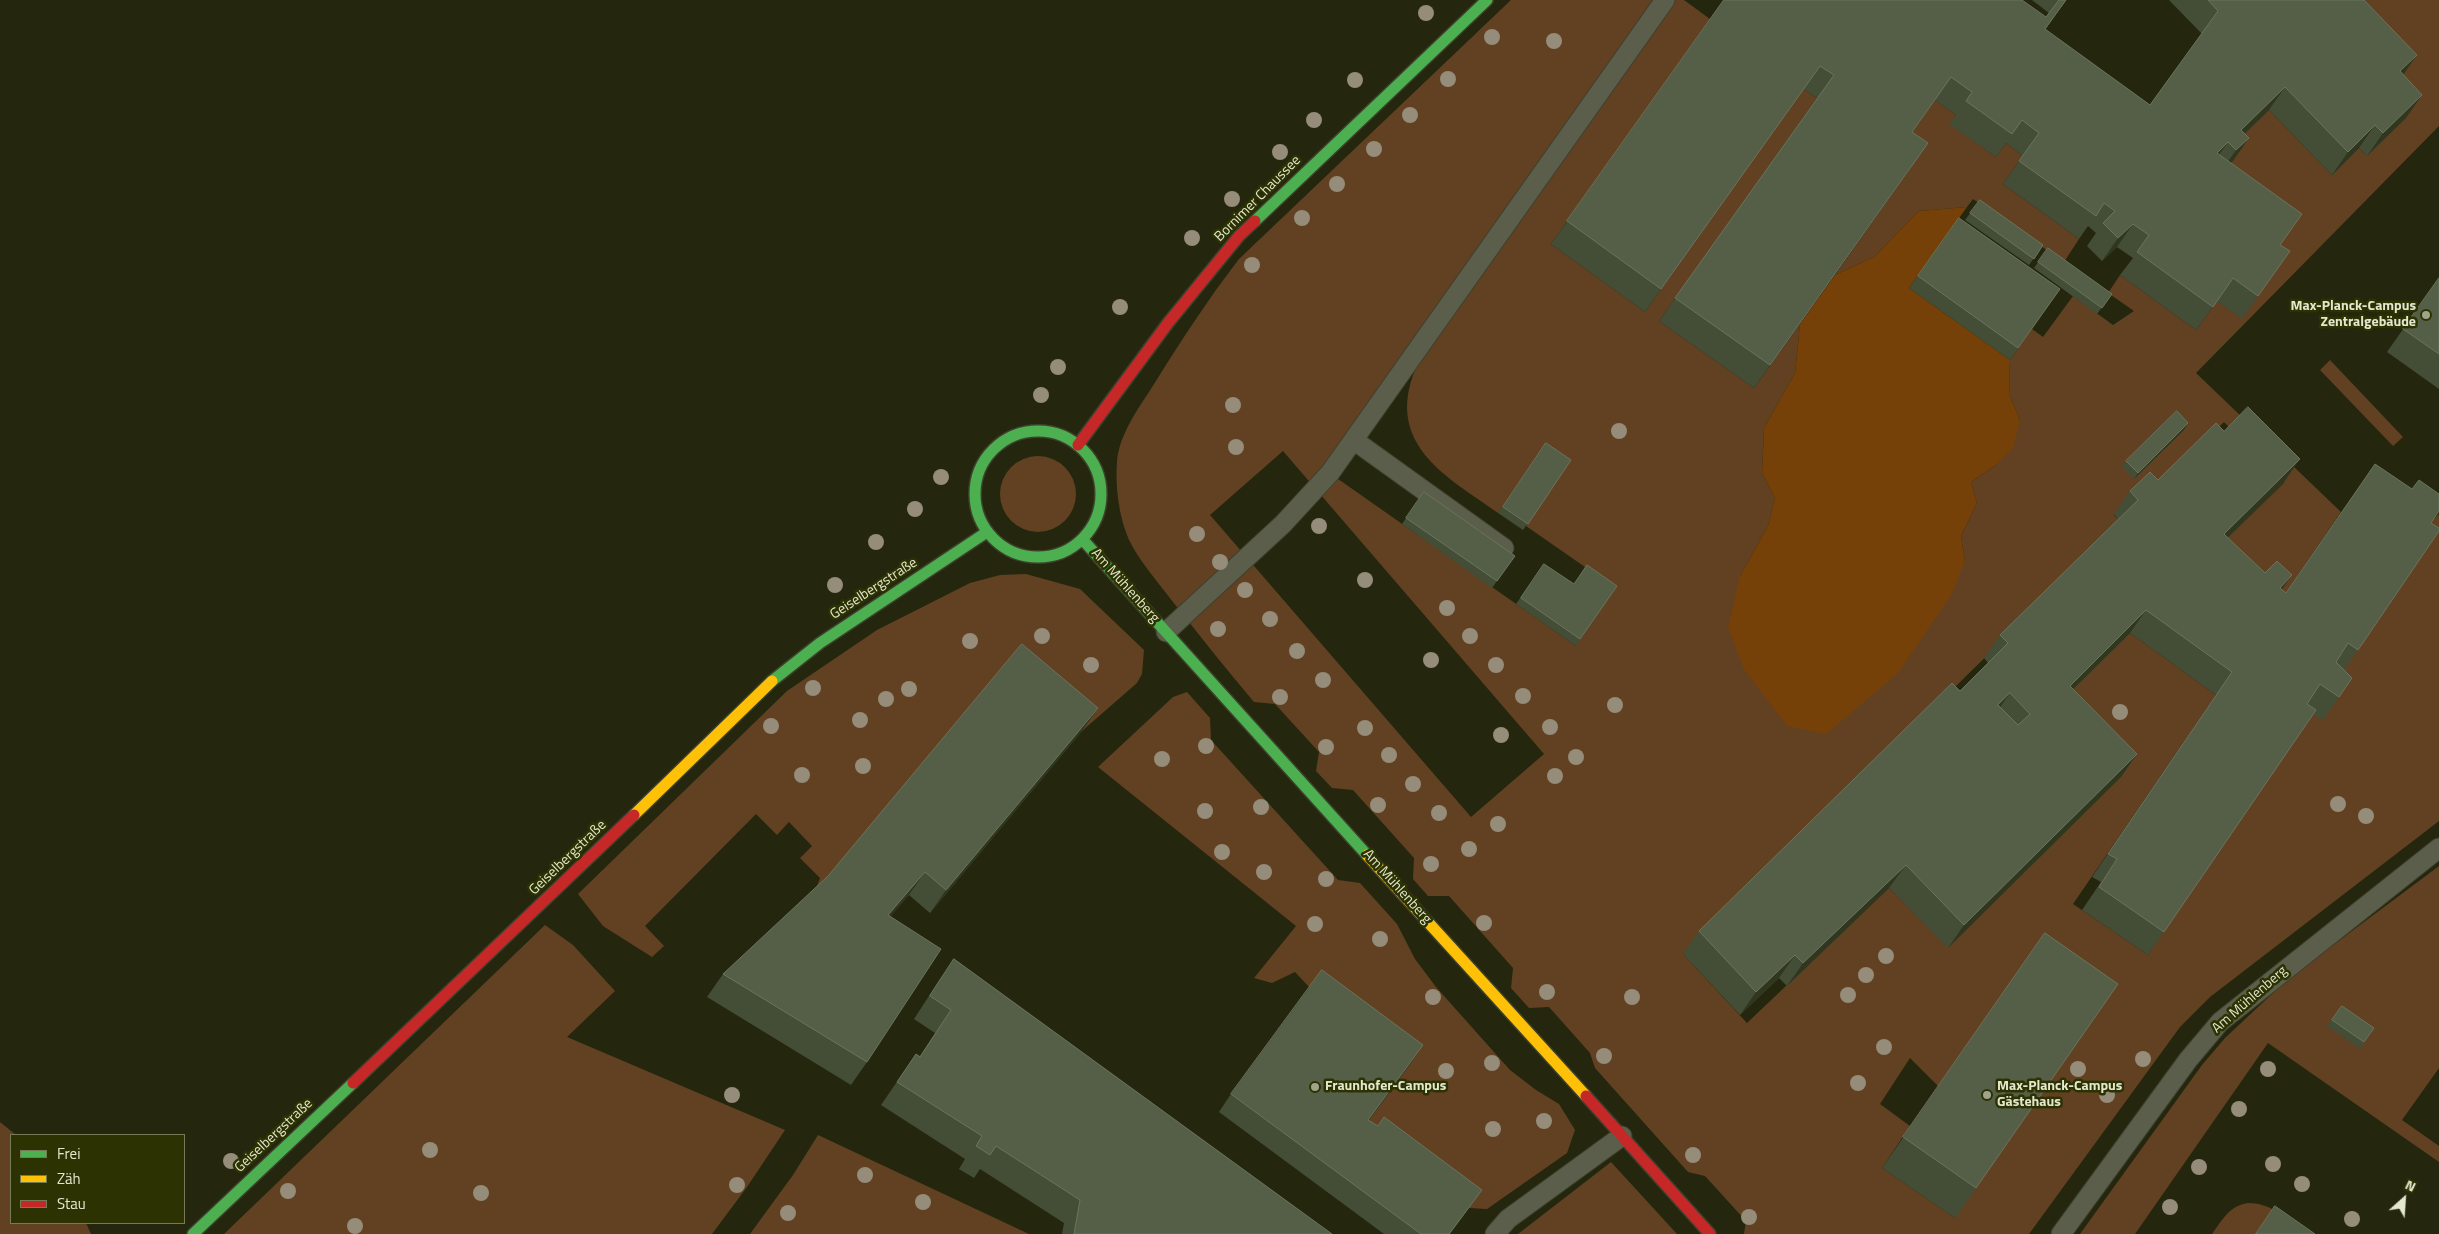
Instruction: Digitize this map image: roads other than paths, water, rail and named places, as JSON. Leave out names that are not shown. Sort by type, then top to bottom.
[{"type":"street","name":"Bornimer Chaussee","points":[[1078,445],[1168,323],[1239,236],[1487,0]]},
{"type":"street","points":[[1040,431],[1060,435],[1078,445],[1095,467],[1101,493],[1100,508],[1094,523],[1083,540],[1061,553],[1032,557],[1018,554],[1005,548],[987,532],[978,514],[975,494],[978,474],[987,456],[1008,439],[1020,434],[1040,431]]},
{"type":"street","name":"Geiselbergstraße","points":[[192,1234],[550,896],[775,678],[820,643],[987,532]]},
{"type":"street","name":"Am Mühlenberg","points":[[1083,540],[1710,1234]]},
{"type":"lane","points":[[1166,632],[1283,524],[1330,473],[1355,441],[1666,0]]},
{"type":"lane","points":[[1355,441],[1505,549]]},
{"type":"lane","name":"Am Mühlenberg","points":[[2061,1234],[2188,1060],[2220,1022],[2439,848]]},
{"type":"lane","points":[[1494,1234],[1508,1220],[1622,1136]]},
{"type":"place","name":"Max-Planck-Campus Zentralgebäude","points":[[2426,315]]},
{"type":"place","name":"Fraunhofer-Campus","points":[[1315,1087]]},
{"type":"place","name":"Max-Planck-Campus Gästehaus","points":[[1987,1095]]}]
